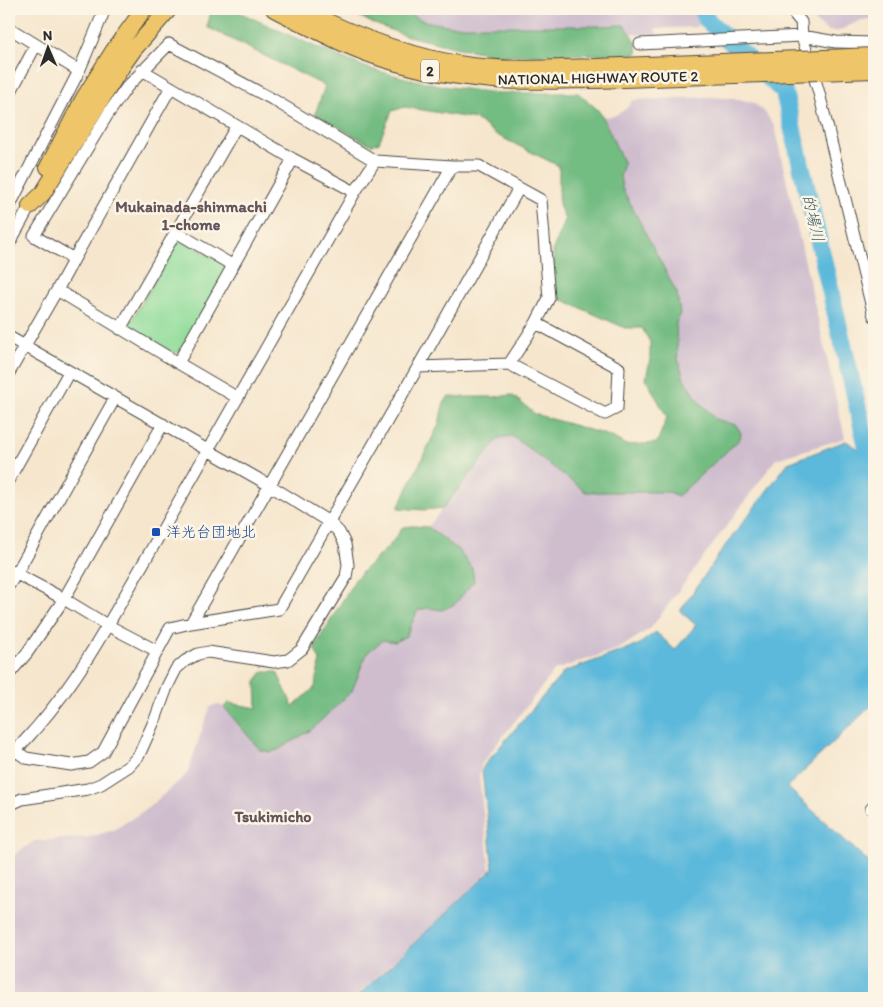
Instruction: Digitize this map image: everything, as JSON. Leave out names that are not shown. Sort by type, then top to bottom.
[{"type":"highway","points":[[30,206],[43,193],[122,66],[169,9]]},
{"type":"highway","points":[[267,9],[332,38]]},
{"type":"highway","name":"NATIONAL HIGHWAY ROUTE 2","points":[[274,9],[351,47],[391,61],[424,70],[453,75],[514,81],[873,47]]},
{"type":"highway","name":"NATIONAL HIGHWAY ROUTE 2","points":[[301,9],[336,26],[393,48],[471,66],[597,73],[874,70]]},
{"type":"highway","points":[[324,9],[332,17],[355,30],[450,62]]},
{"type":"highway","points":[[30,206],[36,189],[84,98],[114,50],[151,11]]},
{"type":"street","points":[[9,207],[79,71],[105,9]]},
{"type":"street","points":[[790,9],[801,22],[802,36],[819,92],[874,316]]},
{"type":"street","points":[[9,28],[79,71]]},
{"type":"street","points":[[640,44],[802,36],[873,47]]},
{"type":"street","points":[[74,259],[34,236],[127,86],[168,44],[272,100],[375,161],[479,166],[541,200],[549,298],[536,323],[509,364]]},
{"type":"street","points":[[9,95],[36,45]]},
{"type":"street","points":[[142,70],[293,159],[355,192]]},
{"type":"street","points":[[9,373],[171,87]]},
{"type":"street","points":[[120,329],[236,126]]},
{"type":"street","points":[[178,363],[293,159]]},
{"type":"street","points":[[375,161],[355,192],[208,451],[74,679],[46,717],[12,754],[71,765],[90,762],[103,752],[170,628],[279,609],[418,368],[518,188]]},
{"type":"street","points":[[191,623],[452,166]]},
{"type":"street","points":[[9,244],[30,206]]},
{"type":"street","points":[[176,232],[232,265]]},
{"type":"street","points":[[57,290],[238,398]]},
{"type":"street","points":[[418,368],[509,364],[605,414],[617,408],[618,368],[536,323]]},
{"type":"street","points":[[9,337],[269,485],[329,522],[339,532],[345,544],[348,565],[346,577],[302,649],[288,660],[274,662],[208,652],[198,654],[185,661],[176,669],[139,755],[129,766],[101,784],[88,789],[22,799],[9,805]]},
{"type":"street","points":[[9,479],[69,372]]},
{"type":"street","points":[[9,585],[13,572],[116,398]]},
{"type":"street","points":[[9,674],[64,599],[163,424]]},
{"type":"street","points":[[13,572],[157,651]]},
{"type":"shaded area","points":[[398,9],[700,9],[703,12],[703,21],[695,27],[655,29],[657,35],[632,34],[624,25],[452,26],[424,21]]},
{"type":"shaded area","points":[[804,9],[874,9],[874,19],[861,20],[838,31],[828,31]]},
{"type":"shaded area","points":[[709,97],[752,102],[764,111],[774,126],[845,438],[776,459],[651,628],[620,648],[555,670],[482,763],[479,776],[490,870],[354,998],[9,998],[9,859],[34,841],[89,837],[114,830],[148,808],[187,774],[210,707],[217,704],[224,707],[261,750],[278,750],[311,730],[352,691],[368,652],[383,639],[395,642],[406,636],[418,610],[428,608],[442,610],[457,549],[428,527],[499,438],[512,436],[586,492],[669,492],[736,425],[715,419],[699,401],[684,379],[678,359],[677,293],[622,188],[620,176],[624,164],[603,117],[614,116],[626,109],[633,100]]},
{"type":"green space","points":[[219,9],[232,9],[370,69],[410,79],[449,87],[496,93],[578,93],[597,109],[603,117],[624,164],[620,176],[622,188],[677,293],[680,314],[676,323],[678,359],[684,379],[699,401],[715,419],[736,425],[741,433],[740,439],[678,496],[669,492],[586,492],[512,436],[499,438],[443,508],[425,510],[398,508],[439,424],[443,405],[448,397],[512,395],[535,414],[610,436],[626,445],[657,443],[667,417],[646,379],[650,359],[650,342],[642,328],[625,328],[554,296],[553,249],[565,220],[559,204],[559,166],[497,135],[476,119],[405,107],[392,111],[379,142],[372,145],[315,114],[325,86],[207,27],[211,12]]},
{"type":"green space","points":[[349,9],[398,9],[424,21],[452,26],[624,25],[636,42],[637,54],[496,55],[404,35],[372,23]]},
{"type":"green space","points":[[182,240],[226,265],[227,270],[181,351],[174,353],[133,330],[130,323],[178,242]]},
{"type":"green space","points":[[403,527],[428,527],[457,549],[472,568],[474,581],[455,604],[442,610],[428,608],[418,610],[406,636],[395,642],[383,640],[368,652],[352,691],[311,730],[278,750],[270,752],[260,750],[224,707],[229,703],[257,708],[256,681],[263,672],[277,672],[293,707],[315,687],[320,660],[314,648],[356,578],[390,545]]},
{"type":"water","points":[[846,441],[874,459],[874,703],[787,787],[872,865],[874,863],[874,998],[356,998],[493,869],[482,770],[485,764],[564,672],[638,645],[656,632],[675,650],[696,625],[680,611],[725,546],[788,463]]},
{"type":"waterway","name":"的場川","points":[[701,9],[707,20],[784,92],[870,460]]},
{"type":"place","name":"洋光台団地北","points":[[156,532]]},
{"type":"district","name":"Mukainada-shinmachi 1-chome","points":[[191,215]]},
{"type":"district","name":"Tsukimicho","points":[[273,816]]}]
